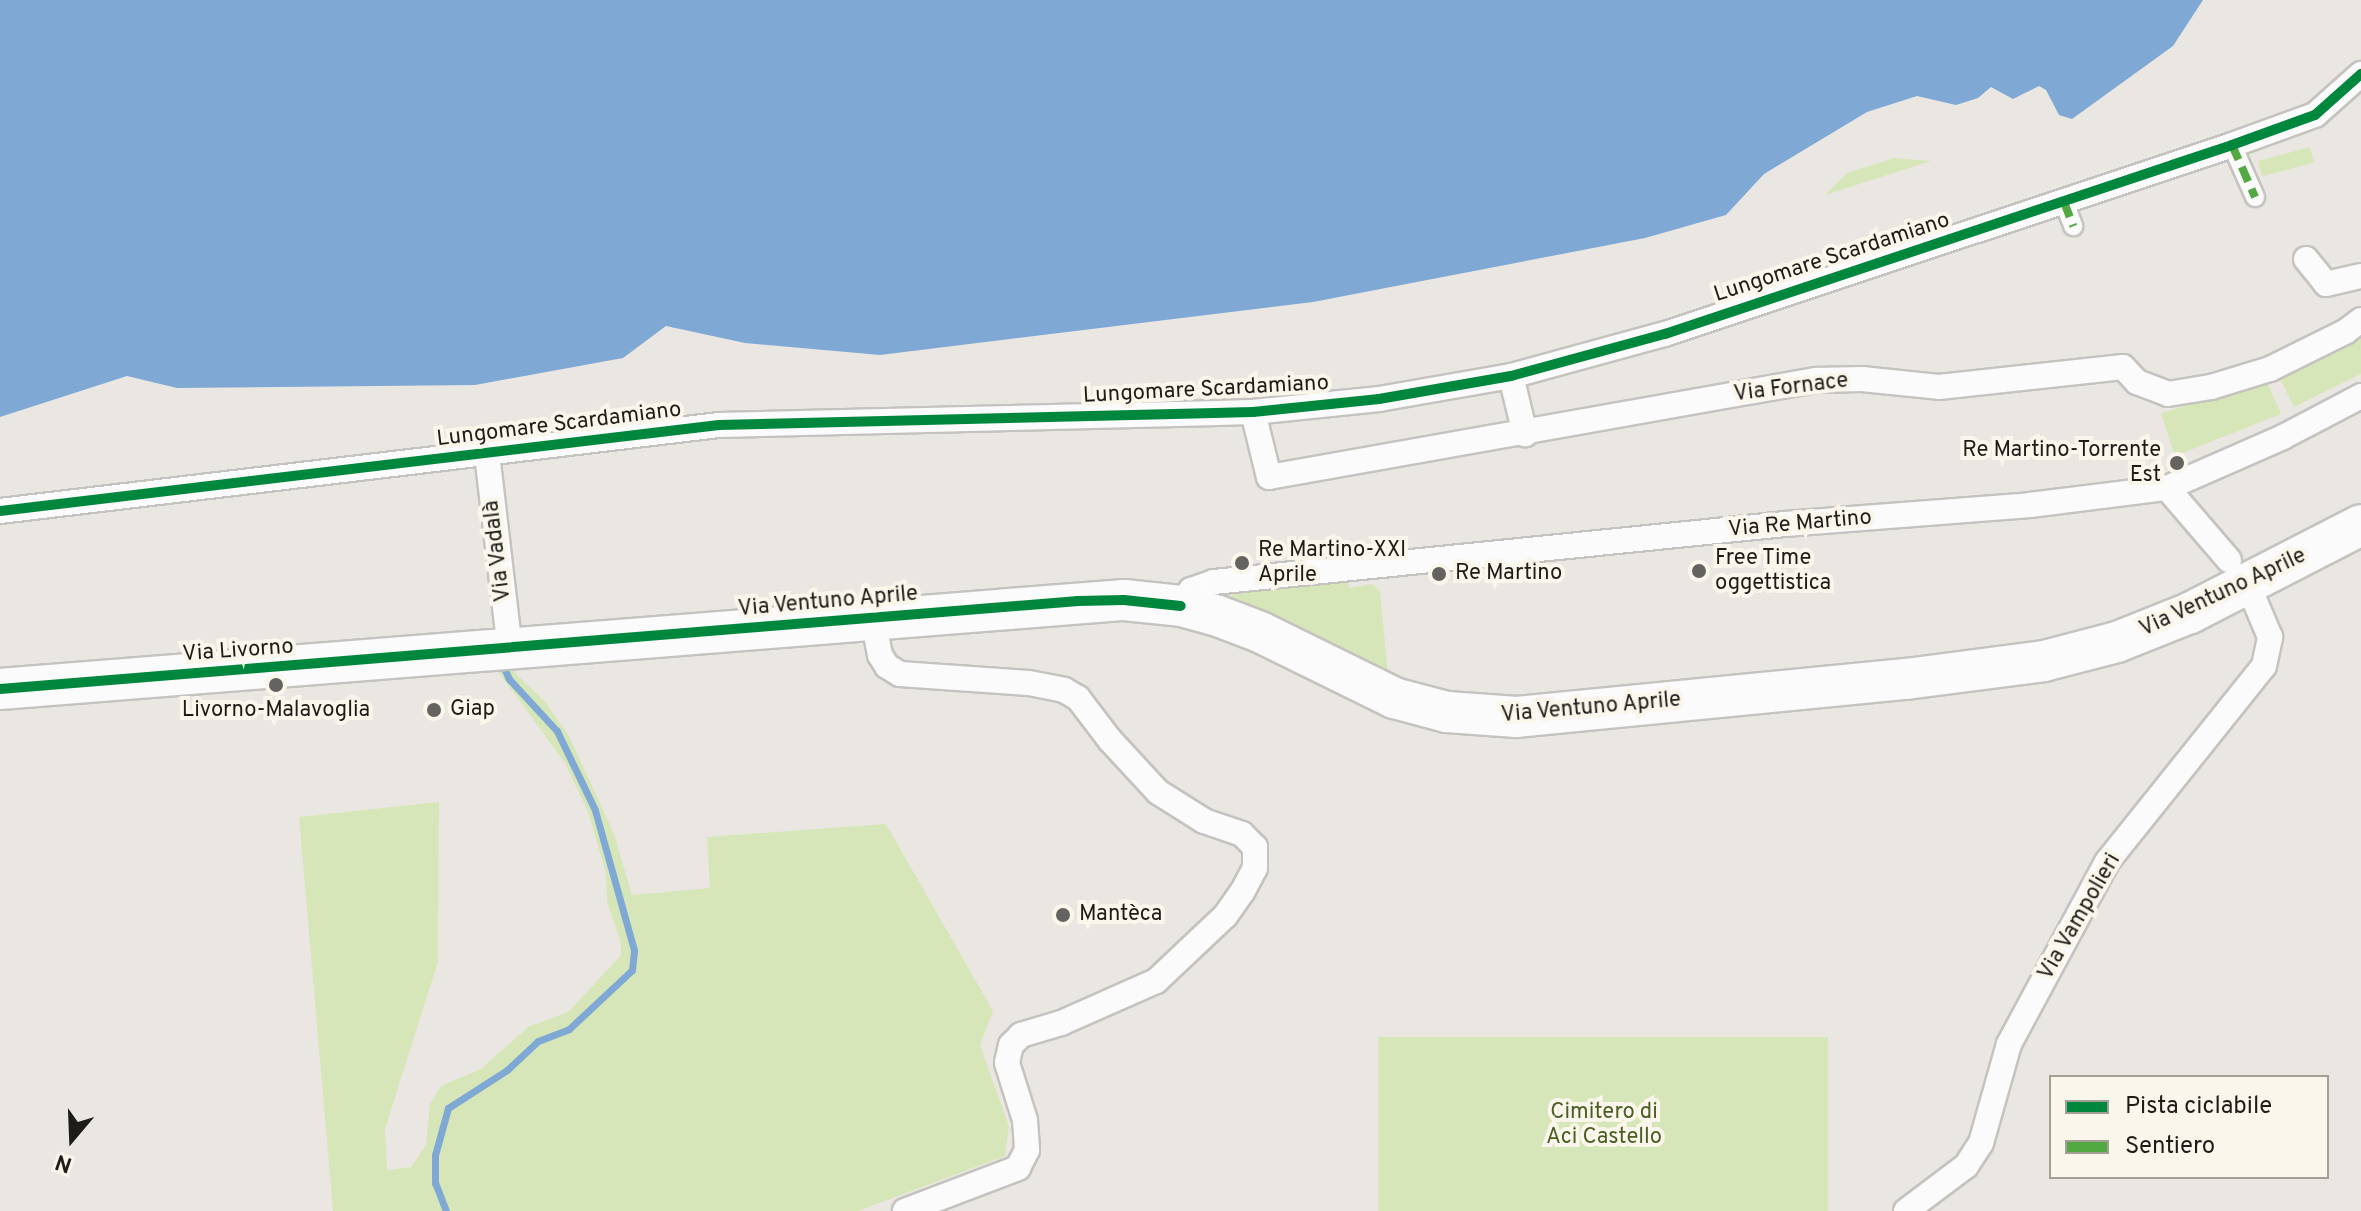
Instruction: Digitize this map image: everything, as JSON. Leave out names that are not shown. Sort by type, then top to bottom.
[{"type":"main road","name":"Via Ventuno Aprile","points":[[494,650],[1078,601],[1124,600],[1181,606],[1260,632],[1394,698],[1447,712],[1517,717],[1906,679],[2044,661],[2117,642],[2190,613],[2238,572],[2361,525]]},
{"type":"main road","name":"Via Livorno","points":[[0,689],[494,650]]},
{"type":"street","name":"Lungomare Scardamiano","points":[[0,511],[719,425],[1253,412],[1379,399],[1511,376],[1665,334],[2232,145],[2315,115],[2361,74]]},
{"type":"street","points":[[2232,145],[2255,197]]},
{"type":"street","points":[[2064,202],[2073,226]]},
{"type":"street","points":[[2306,259],[2326,284],[2361,276]]},
{"type":"street","name":"Via Fornace","points":[[1253,412],[1269,477],[1816,380],[1862,379],[1939,387],[2123,367],[2137,382],[2168,394],[2211,387],[2270,369],[2345,332],[2361,320]]},
{"type":"street","points":[[1511,376],[1525,434]]},
{"type":"street","name":"Via Re Martino","points":[[1181,606],[1191,590],[1214,582],[1785,524],[2030,505],[2167,488],[2283,437],[2361,396]]},
{"type":"street","name":"Via Vadalà","points":[[487,454],[494,650]]},
{"type":"street","name":"Via Vampolieri","points":[[1906,1211],[1966,1166],[1981,1143],[2009,1044],[2107,862],[2264,666],[2270,637],[2238,572],[2167,488]]},
{"type":"street","points":[[873,619],[880,655],[887,666],[900,674],[1029,683],[1064,690],[1078,698],[1110,740],[1158,792],[1204,821],[1242,834],[1255,847],[1255,868],[1225,916],[1156,981],[1061,1023],[1021,1035],[1011,1045],[1007,1063],[1025,1120],[1027,1150],[1018,1168],[905,1211]]},
{"type":"green space","points":[[2310,147],[2314,162],[2262,176],[2258,161]]},
{"type":"green space","points":[[1894,158],[1931,161],[1825,195],[1847,173]]},
{"type":"green space","points":[[2361,338],[2361,374],[2294,407],[2279,377]]},
{"type":"green space","points":[[2267,382],[2281,414],[2175,456],[2161,413]]},
{"type":"green space","points":[[1348,582],[1349,588],[1373,584],[1380,591],[1388,675],[1346,656],[1276,616],[1230,600],[1232,594]]},
{"type":"green space","points":[[509,667],[546,703],[569,736],[614,834],[632,895],[710,888],[707,837],[886,824],[993,1011],[980,1045],[1009,1126],[1005,1156],[858,1211],[333,1211],[299,817],[439,802],[438,962],[385,1129],[387,1170],[411,1167],[426,1145],[430,1104],[441,1086],[481,1069],[528,1027],[568,1012],[621,955],[621,943],[607,902],[606,873],[588,812],[565,763],[497,670]]},
{"type":"green space","name":"Cimitero di Aci Castello","points":[[1378,1037],[1828,1037],[1828,1211],[1378,1211]]},
{"type":"water","points":[[0,0],[2203,0],[2173,46],[2072,119],[2059,115],[2046,90],[2039,86],[2013,99],[1991,87],[1978,98],[1956,105],[1917,96],[1867,112],[1764,174],[1726,215],[1645,238],[1313,302],[880,355],[745,343],[666,326],[623,358],[475,385],[177,388],[127,376],[0,417]]},
{"type":"waterway","points":[[446,1211],[435,1183],[435,1155],[448,1108],[507,1070],[538,1041],[569,1029],[632,970],[634,950],[595,810],[557,731],[509,679],[504,668]]},
{"type":"marked path","points":[[2232,145],[2255,197]]},
{"type":"marked path","points":[[2064,202],[2073,226]]},
{"type":"cycle path","points":[[0,511],[719,425],[1253,412],[1379,399],[1511,376],[1665,334],[2232,145],[2315,115],[2361,74]]},
{"type":"cycle path","points":[[0,689],[1078,601],[1124,600],[1181,606]]},
{"type":"place","name":"Re Martino-Torrente Est","points":[[2177,463]]},
{"type":"place","name":"Re Martino-XXI Aprile","points":[[1242,563]]},
{"type":"place","name":"Free Time oggettistica","points":[[1699,571]]},
{"type":"place","name":"Re Martino","points":[[1439,574]]},
{"type":"place","name":"Livorno-Malavoglia","points":[[276,685]]},
{"type":"place","name":"Giap","points":[[434,710]]},
{"type":"place","name":"Mantèca","points":[[1063,915]]}]
